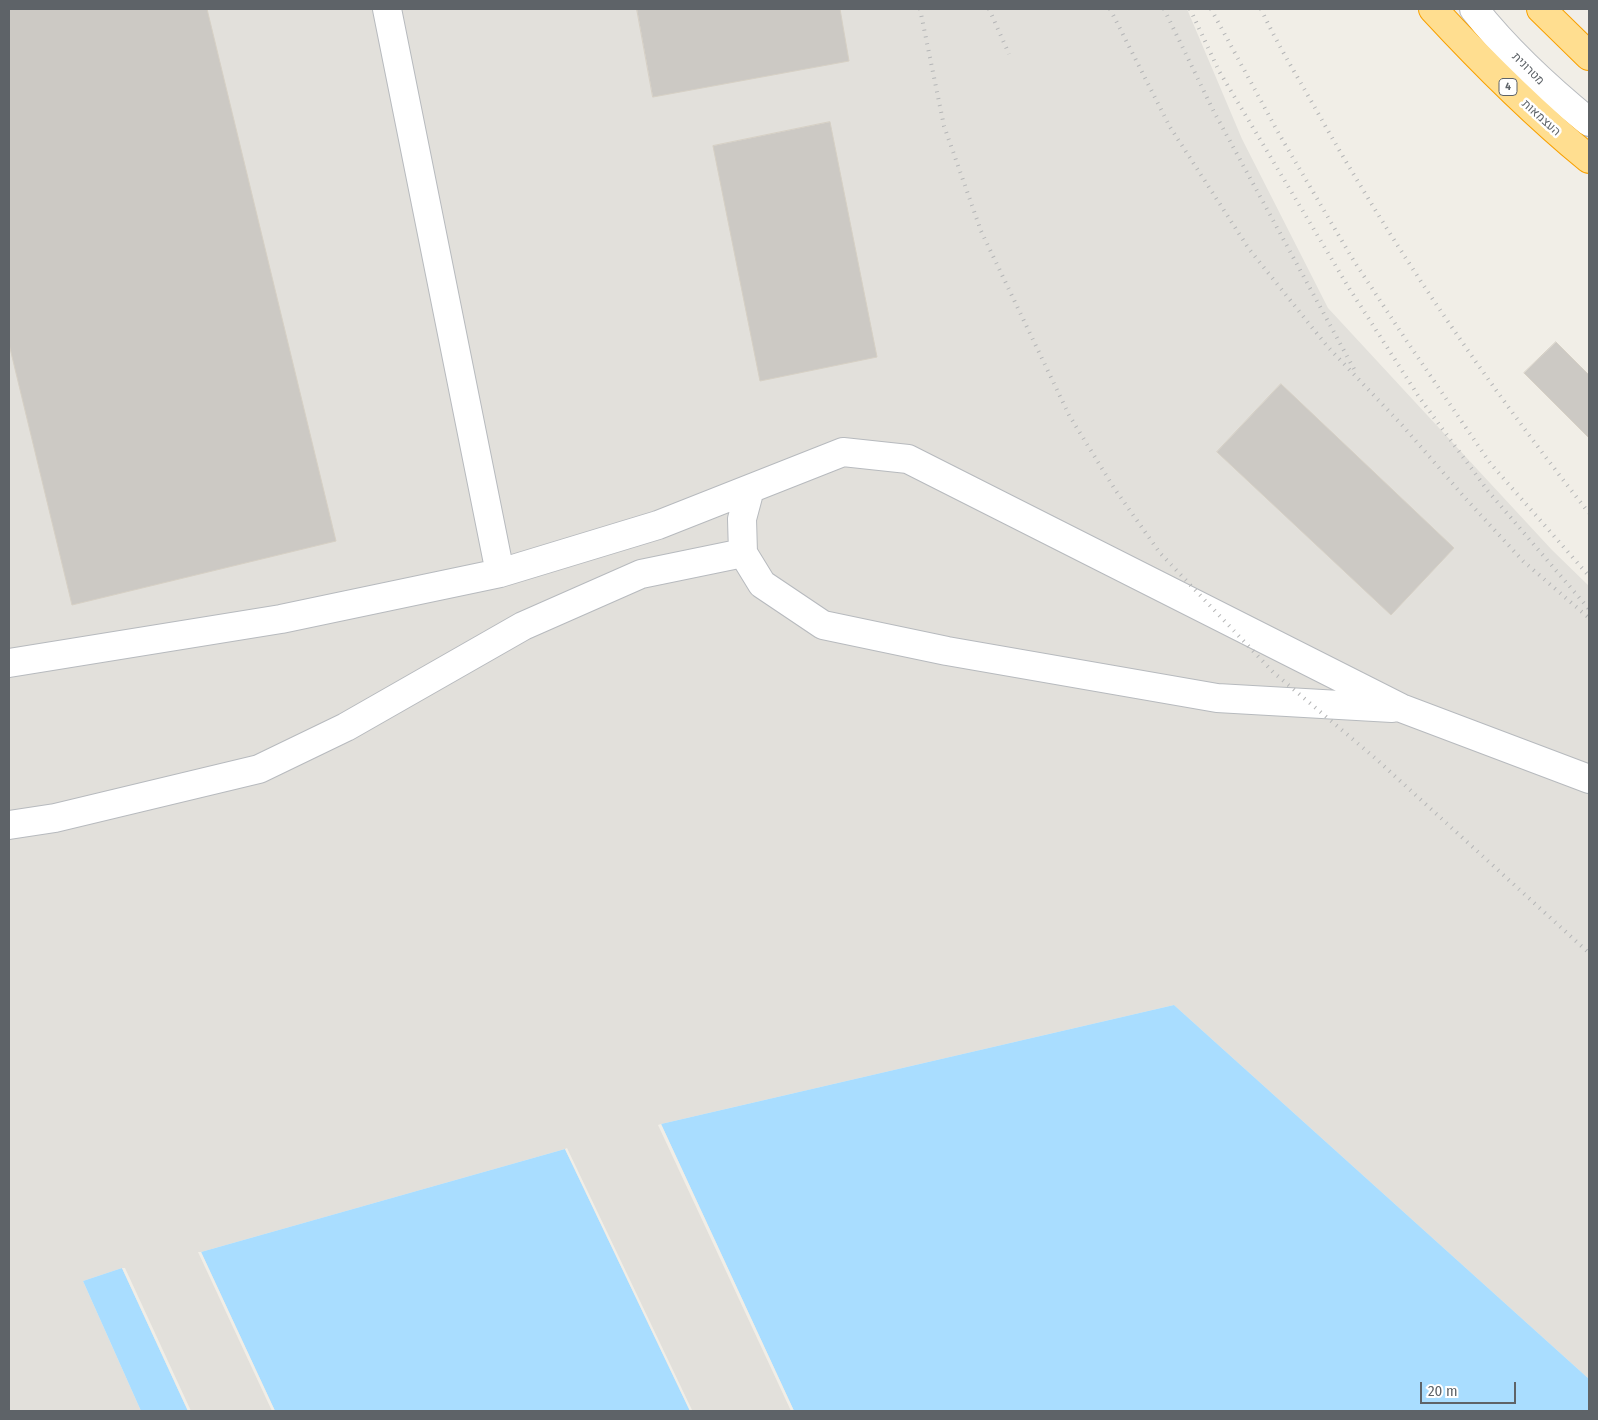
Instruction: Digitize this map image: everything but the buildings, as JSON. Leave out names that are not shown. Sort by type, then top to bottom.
[{"type":"highway","name":"העצמאות","points":[[1433,9],[1485,65],[1554,130],[1589,159]]},
{"type":"highway","points":[[1541,9],[1589,56]]},
{"type":"street","points":[[387,9],[500,573]]},
{"type":"street","name":"מטרונית","points":[[1474,9],[1519,61],[1545,86],[1589,122]]},
{"type":"street","points":[[9,663],[281,619],[500,573],[658,525],[843,452],[908,459],[1400,708],[1589,779]]},
{"type":"street","points":[[750,489],[742,519],[742,553],[762,584],[823,625],[947,651],[1217,698],[1400,708]]},
{"type":"street","points":[[9,825],[55,818],[259,769],[346,727],[523,626],[641,574],[742,553]]},
{"type":"shaded area","points":[[9,9],[1187,9],[1242,139],[1328,308],[1552,550],[1589,586],[1589,1379],[1174,1005],[661,1124],[794,1411],[690,1411],[565,1149],[201,1252],[275,1411],[188,1411],[122,1268],[83,1281],[141,1411],[9,1411]]},
{"type":"water","points":[[1174,1005],[1589,1379],[1589,1411],[794,1411],[661,1124]]},
{"type":"water","points":[[565,1149],[690,1411],[275,1411],[201,1252]]},
{"type":"water","points":[[122,1268],[188,1411],[141,1411],[83,1281]]},
{"type":"pier","points":[[661,1124],[794,1411],[791,1411],[658,1125]]},
{"type":"pier","points":[[567,1148],[692,1411],[690,1411],[565,1149]]},
{"type":"pier","points":[[198,1252],[201,1252],[275,1411],[272,1411]]},
{"type":"pier","points":[[122,1268],[125,1268],[191,1411],[188,1411]]},
{"type":"railway","points":[[920,9],[944,126],[981,231],[1069,415],[1114,488],[1160,553],[1273,672],[1375,758],[1589,953]]},
{"type":"railway","points":[[989,9],[1009,54]]},
{"type":"railway","points":[[1110,9],[1170,127],[1249,249],[1327,346],[1402,425],[1523,561],[1589,618]]},
{"type":"railway","points":[[1164,9],[1213,110],[1354,369]]},
{"type":"railway","points":[[1190,9],[1219,71],[1349,288],[1419,397],[1488,491],[1589,609]]},
{"type":"railway","points":[[1211,9],[1279,134],[1352,258],[1406,340],[1490,463],[1589,576]]},
{"type":"railway","points":[[1261,9],[1283,52],[1353,173],[1416,273],[1482,371],[1589,513]]}]
